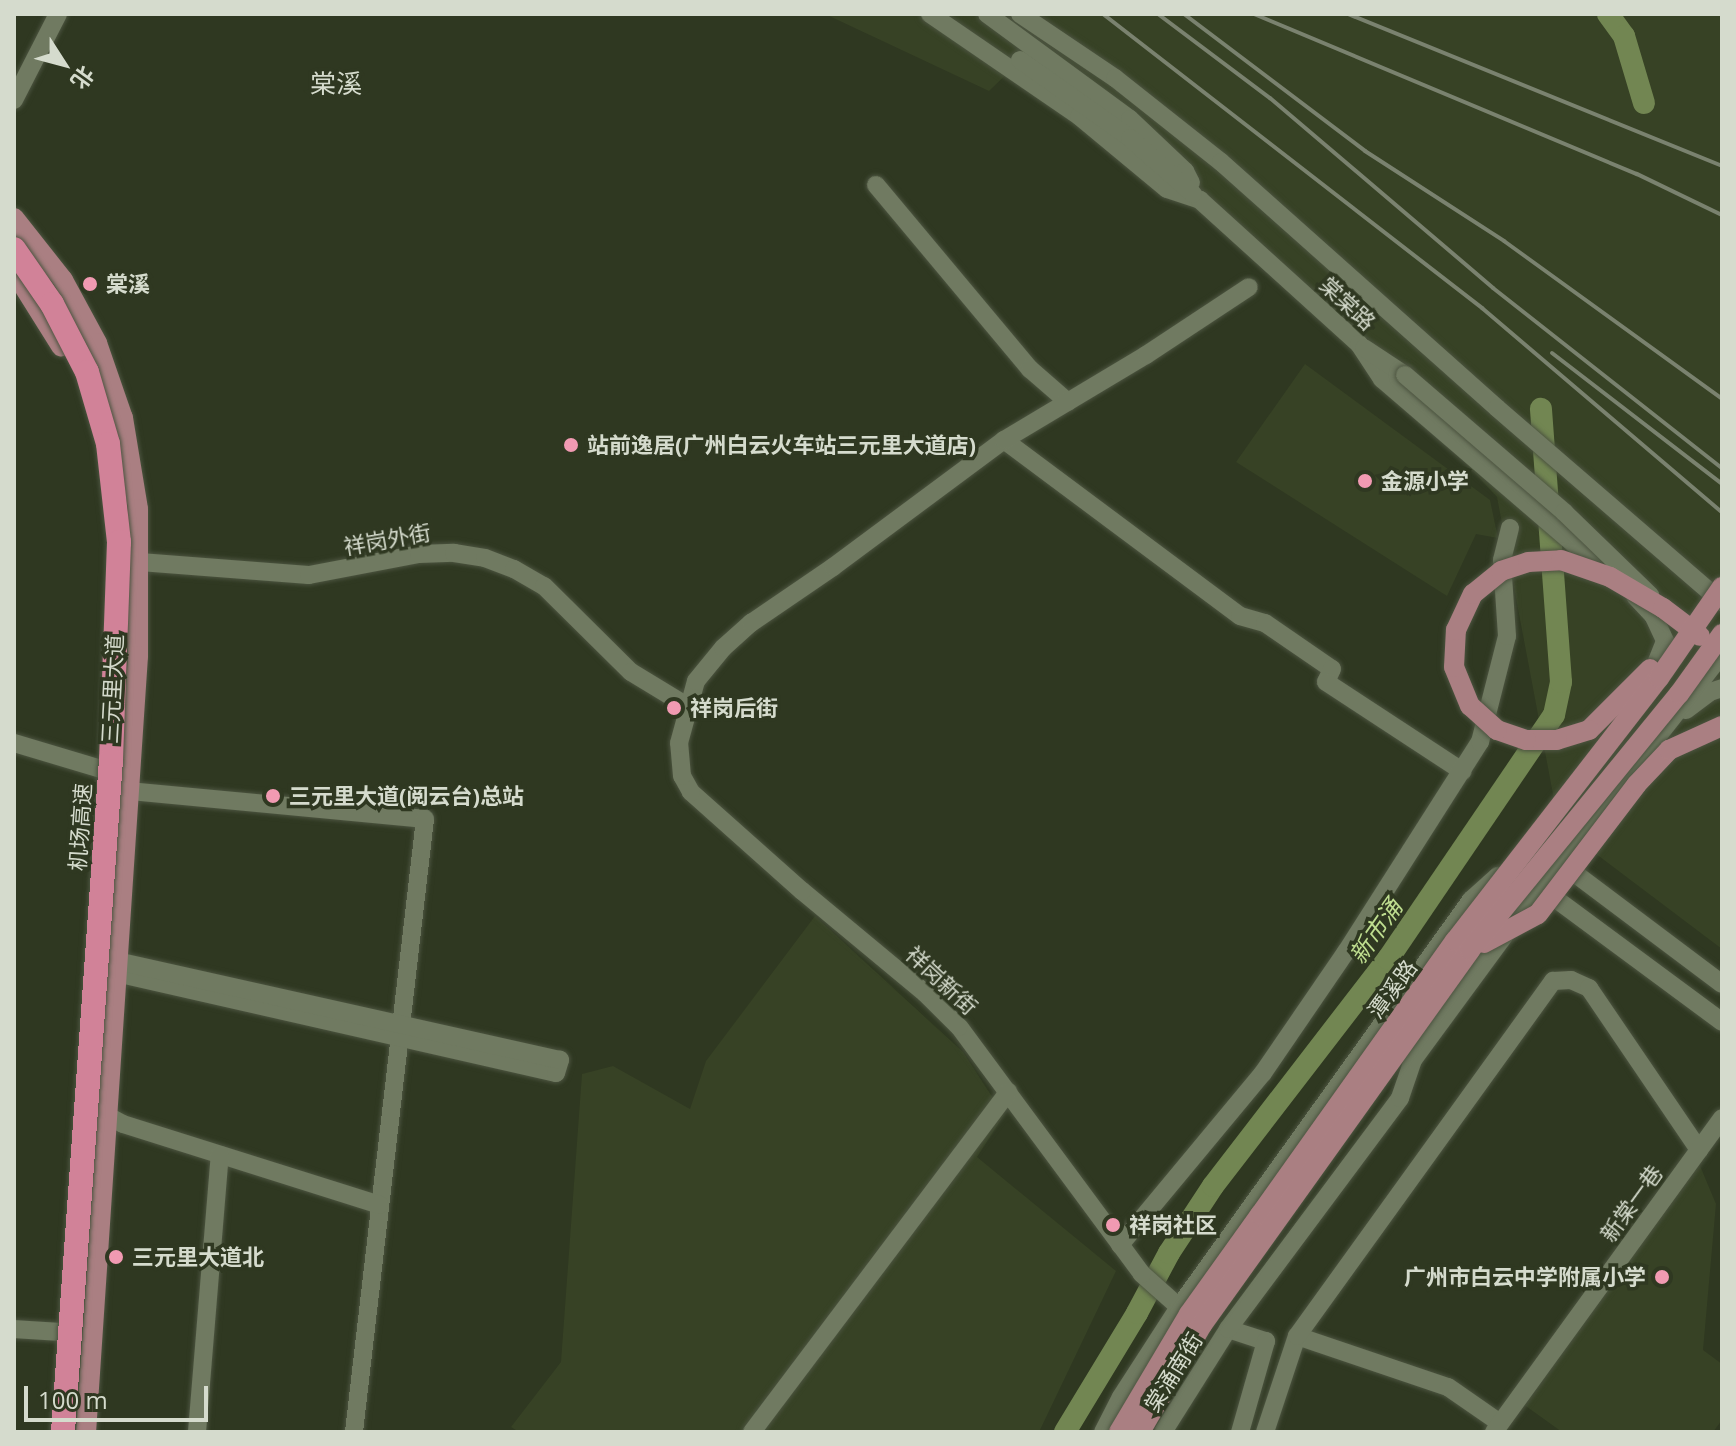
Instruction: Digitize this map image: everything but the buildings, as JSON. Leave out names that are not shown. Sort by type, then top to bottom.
[{"type":"highway","name":"机场高速","points":[[14,249],[67,330],[96,397],[112,468],[119,542],[111,760],[63,1432]]},
{"type":"main road","name":"三元里大道","points":[[14,218],[63,280],[105,365],[133,462],[140,562],[138,656],[86,1432]]},
{"type":"main road","name":"三元里大道","points":[[14,271],[67,356],[98,446],[106,508],[109,587],[101,769],[54,1432]]},
{"type":"main road","points":[[1688,629],[1629,693],[1589,730],[1557,740],[1526,740],[1497,730],[1482,719],[1463,694],[1453,651],[1465,606],[1484,583],[1514,566],[1561,560],[1594,569],[1663,608],[1722,653]]},
{"type":"main road","name":"潭溪路","points":[[1119,1432],[1189,1314],[1268,1202],[1455,941],[1659,678],[1688,629],[1719,594]]},
{"type":"main road","name":"潭溪路","points":[[1140,1432],[1202,1325],[1470,950],[1639,744],[1722,634]]},
{"type":"main road","points":[[1470,950],[1538,914],[1637,784],[1669,750],[1722,726]]},
{"type":"main road","points":[[89,940],[117,959]]},
{"type":"street","points":[[14,100],[58,14]]},
{"type":"street","name":"棠棠路","points":[[930,14],[1079,116],[1167,189],[1200,200],[1359,344],[1382,379],[1577,547],[1606,565],[1688,629],[1722,642]]},
{"type":"street","points":[[942,14],[1051,80],[1154,159],[1200,200]]},
{"type":"street","points":[[987,14],[1130,119],[1185,171],[1200,200]]},
{"type":"street","name":"棠棠路","points":[[1020,14],[1115,78],[1211,153],[1597,496],[1719,594]]},
{"type":"street","points":[[876,185],[1030,369],[1068,402]]},
{"type":"street","name":"祥岗新街","points":[[1179,1307],[1142,1274],[959,1027],[932,1000],[691,792],[682,776],[679,755],[687,706],[705,669],[751,623],[833,567],[1004,440],[1249,287]]},
{"type":"street","points":[[1359,344],[1405,375],[1564,512],[1663,608]]},
{"type":"street","points":[[1004,440],[1240,616],[1265,623],[1332,669],[1326,682],[1462,771]]},
{"type":"street","points":[[1120,1245],[1263,1073],[1346,952],[1480,742],[1507,636],[1502,560],[1510,528]]},
{"type":"street","name":"祥岗外街","points":[[140,562],[309,575],[419,554],[454,553],[485,558],[514,569],[544,586],[631,672],[687,706]]},
{"type":"street","points":[[1606,565],[1661,627],[1665,641],[1662,654],[1648,683]]},
{"type":"street","points":[[1648,683],[1688,629]]},
{"type":"street","points":[[1228,1329],[1400,1098],[1413,1060],[1477,972],[1722,653]]},
{"type":"street","name":"棠涌南街","points":[[1103,1432],[1121,1397],[1179,1307],[1471,900],[1510,865],[1648,683]]},
{"type":"street","points":[[1668,724],[1710,692],[1722,688]]},
{"type":"street","points":[[14,743],[101,769]]},
{"type":"street","points":[[129,791],[425,819],[354,1432]]},
{"type":"street","points":[[1530,839],[1722,984]]},
{"type":"street","points":[[1510,865],[1722,1022]]},
{"type":"street","points":[[1434,951],[1446,947],[1464,952],[1477,972]]},
{"type":"street","points":[[117,959],[556,1073],[560,1060],[400,1031]]},
{"type":"street","points":[[1686,995],[1704,970]]},
{"type":"street","points":[[1265,1432],[1297,1336],[1553,981],[1571,980],[1589,988],[1699,1150]]},
{"type":"street","points":[[752,1432],[1008,1092]]},
{"type":"street","points":[[106,1115],[123,1124],[380,1205]]},
{"type":"street","name":"新棠一巷","points":[[1497,1428],[1721,1123]]},
{"type":"street","points":[[197,1432],[220,1155]]},
{"type":"street","points":[[14,1329],[60,1332]]},
{"type":"street","name":"棠涌南街","points":[[1163,1432],[1228,1329],[1266,1341],[1240,1432]]},
{"type":"street","points":[[1297,1336],[1448,1387],[1497,1428]]},
{"type":"shaded area","points":[[825,14],[1722,14],[1722,949],[1559,826],[1497,497],[1276,260],[1015,66],[989,91]]},
{"type":"shaded area","name":"金源小学","points":[[1305,364],[1490,500],[1498,538],[1476,534],[1447,596],[1236,462]]},
{"type":"shaded area","points":[[815,916],[963,1052],[1004,1115],[977,1157],[1116,1271],[1039,1432],[519,1432],[511,1427],[561,1362],[582,1074],[613,1066],[690,1109],[706,1061]]},
{"type":"shaded area","name":"广州市白云中学附属小学","points":[[1698,1161],[1716,1204],[1703,1350],[1722,1364],[1722,1420],[1713,1432],[1562,1432],[1523,1404]]},
{"type":"waterway","name":"新市涌","points":[[1608,14],[1624,36],[1644,103]]},
{"type":"waterway","name":"新市涌","points":[[1065,1432],[1137,1313],[1169,1253],[1213,1186],[1388,959],[1554,715],[1561,682],[1541,409]]},
{"type":"railway","points":[[1103,14],[1482,308],[1722,512]]},
{"type":"railway","points":[[1158,14],[1270,98],[1493,288],[1722,468]]},
{"type":"railway","points":[[1184,14],[1365,151],[1504,241],[1722,399]]},
{"type":"railway","points":[[1254,14],[1637,174],[1722,215]]},
{"type":"railway","points":[[1348,14],[1722,166]]},
{"type":"railway","points":[[1552,353],[1722,484]]},
{"type":"place","name":"棠溪","points":[[90,284]]},
{"type":"place","name":"站前逸居(广州白云火车站三元里大道店)","points":[[571,445]]},
{"type":"place","name":"金源小学","points":[[1365,481]]},
{"type":"place","name":"祥岗后街","points":[[674,708]]},
{"type":"place","name":"三元里大道(阅云台)总站","points":[[273,796]]},
{"type":"place","name":"祥岗社区","points":[[1113,1225]]},
{"type":"place","name":"三元里大道北","points":[[116,1257]]},
{"type":"place","name":"广州市白云中学附属小学","points":[[1662,1277]]},
{"type":"district","name":"棠溪","points":[[336,84]]}]
